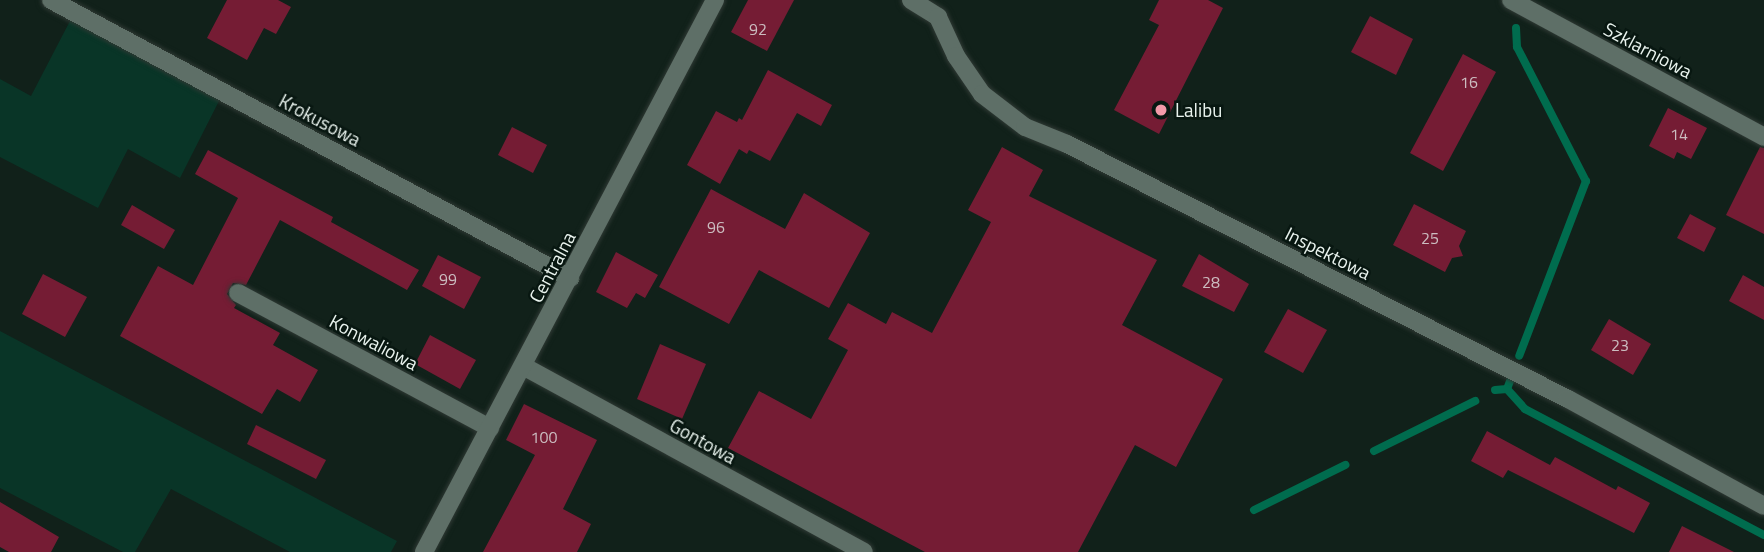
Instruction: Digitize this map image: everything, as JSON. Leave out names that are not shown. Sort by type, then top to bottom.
[{"type":"street","name":"Krokusowa","points":[[51,0],[570,278]]},
{"type":"street","name":"Centralna","points":[[424,552],[715,0]]},
{"type":"street","name":"Inspektowa","points":[[911,0],[938,16],[956,56],[982,94],[1025,127],[1079,151],[1568,399],[1764,506]]},
{"type":"street","name":"Szklarniowa","points":[[1511,0],[1764,137]]},
{"type":"street","name":"Konwaliowa","points":[[238,293],[490,428]]},
{"type":"street","name":"Gontowa","points":[[523,366],[864,552]]},
{"type":"green space","points":[[71,19],[220,99],[180,178],[128,149],[98,208],[0,157],[0,79],[31,96]]},
{"type":"green space","points":[[0,331],[397,541],[391,552],[290,552],[171,489],[135,552],[123,552],[0,488]]},
{"type":"building","points":[[227,0],[278,0],[291,7],[276,34],[264,28],[247,60],[207,38]]},
{"type":"building","points":[[748,0],[794,0],[767,51],[731,32]]},
{"type":"building","points":[[1159,0],[1208,0],[1223,8],[1159,134],[1114,110],[1159,25],[1149,20]]},
{"type":"building","points":[[1370,16],[1413,39],[1396,75],[1351,52]]},
{"type":"building","points":[[1463,54],[1496,72],[1443,171],[1410,153]]},
{"type":"building","points":[[768,70],[832,105],[821,126],[797,113],[770,161],[749,150],[747,154],[739,149],[720,184],[687,165],[716,111],[737,122],[739,118],[742,120]]},
{"type":"building","points":[[1668,108],[1707,128],[1691,159],[1677,152],[1674,159],[1649,146]]},
{"type":"building","points":[[512,127],[547,145],[533,173],[498,155]]},
{"type":"building","points":[[1002,147],[1043,170],[1029,196],[1157,260],[1122,325],[1223,379],[1176,467],[1135,445],[1078,552],[925,552],[728,448],[759,391],[811,419],[848,350],[828,339],[848,303],[886,324],[892,312],[932,333],[991,222],[968,210]]},
{"type":"building","points":[[1760,147],[1764,148],[1764,234],[1726,215]]},
{"type":"building","points":[[208,150],[333,217],[331,222],[419,270],[407,290],[280,220],[246,285],[233,283],[227,294],[236,305],[234,308],[280,333],[273,345],[318,370],[300,402],[277,389],[262,414],[120,336],[158,266],[193,285],[238,198],[195,174]]},
{"type":"building","points":[[711,189],[785,229],[804,193],[870,233],[829,308],[759,270],[729,324],[659,287]]},
{"type":"building","points":[[1414,204],[1466,231],[1459,246],[1463,256],[1452,258],[1445,272],[1393,245]]},
{"type":"building","points":[[132,205],[175,230],[164,249],[121,225]]},
{"type":"building","points":[[1690,214],[1716,228],[1704,252],[1677,238]]},
{"type":"building","points":[[616,252],[658,275],[645,298],[636,293],[627,308],[596,292]]},
{"type":"building","points":[[1199,254],[1249,284],[1234,312],[1182,286]]},
{"type":"building","points":[[438,255],[481,277],[464,309],[422,286]]},
{"type":"building","points":[[43,274],[87,297],[65,337],[22,314]]},
{"type":"building","points":[[1743,275],[1764,287],[1764,320],[1729,301]]},
{"type":"building","points":[[1288,309],[1327,330],[1303,373],[1264,352]]},
{"type":"building","points":[[1609,319],[1651,344],[1633,375],[1591,350]]},
{"type":"building","points":[[430,335],[476,360],[460,389],[415,364]]},
{"type":"building","points":[[660,344],[706,364],[682,419],[637,399]]},
{"type":"building","points":[[524,404],[597,440],[563,509],[591,524],[577,552],[483,552],[535,455],[506,440]]},
{"type":"building","points":[[256,425],[326,460],[316,479],[247,444]]},
{"type":"building","points":[[1487,431],[1550,465],[1555,457],[1616,490],[1618,486],[1650,503],[1634,533],[1508,470],[1503,478],[1471,461]]},
{"type":"building","points":[[0,502],[59,537],[51,552],[9,552],[0,547]]},
{"type":"building","points":[[1682,526],[1734,552],[1669,552]]},
{"type":"waterway","points":[[1516,28],[1517,47],[1586,181],[1519,356]]},
{"type":"waterway","points":[[1495,390],[1507,389],[1510,381]]},
{"type":"waterway","points":[[1507,389],[1525,409],[1764,535]]},
{"type":"waterway","points":[[1374,451],[1475,401]]},
{"type":"waterway","points":[[1254,510],[1345,465]]},
{"type":"place","name":"Lalibu","points":[[1161,110]]}]
